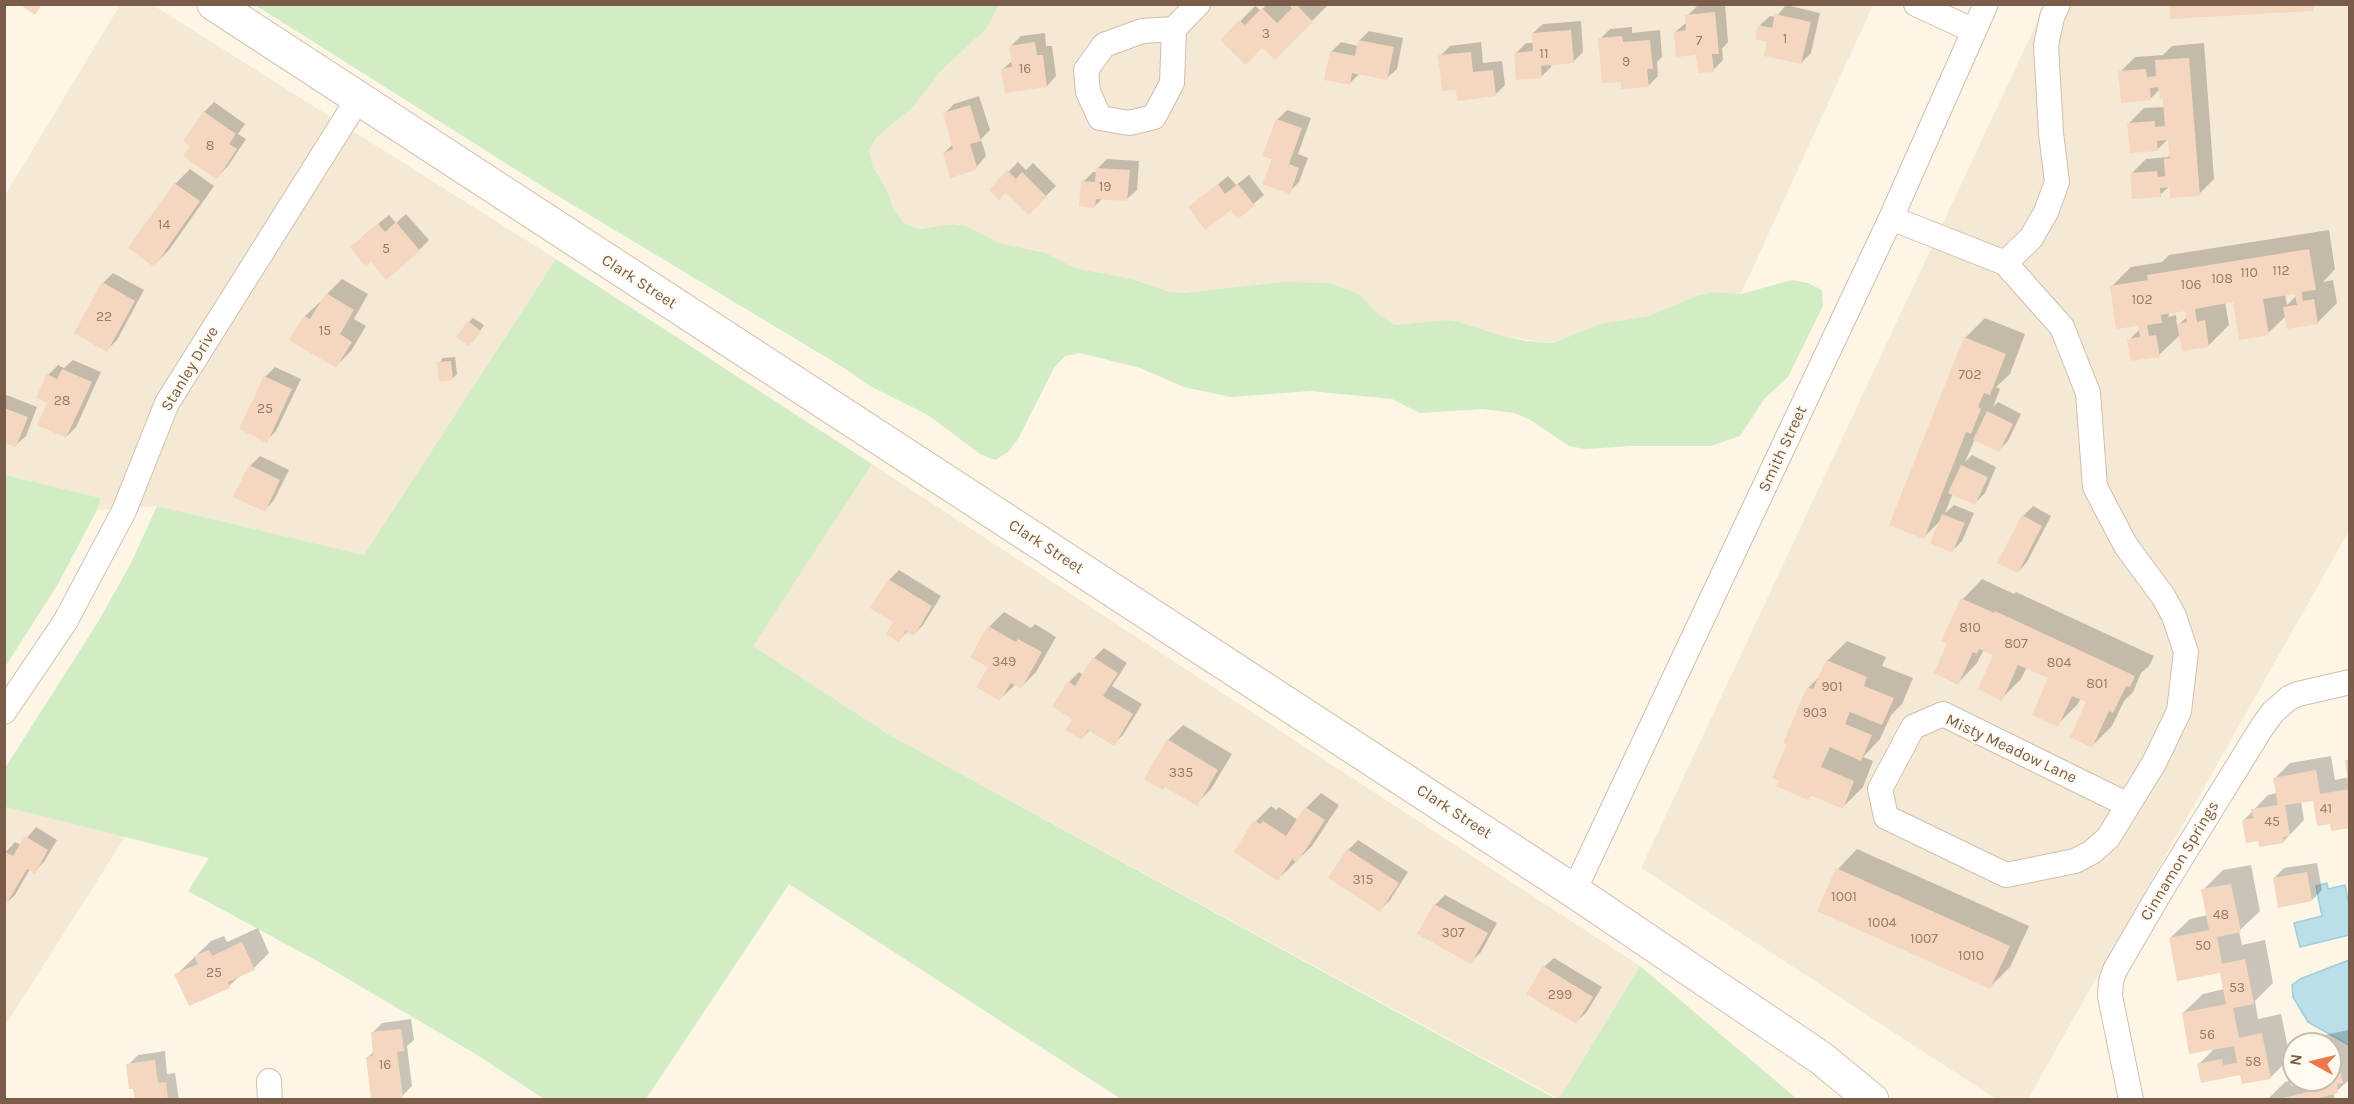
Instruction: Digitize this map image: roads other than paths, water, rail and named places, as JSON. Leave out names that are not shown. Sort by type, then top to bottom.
[{"type":"main road","name":"Clark Street","points":[[214,4],[1574,891],[1821,1058],[1872,1100]]},
{"type":"street","points":[[1174,29],[1142,31],[1104,45],[1086,70],[1088,92],[1100,118],[1129,123],[1154,117],[1172,83],[1174,29],[1198,4]]},
{"type":"street","points":[[1916,4],[1974,31]]},
{"type":"street","name":"Smith Street","points":[[1574,891],[1891,218],[1986,4]]},
{"type":"street","points":[[1891,218],[2005,263],[2031,238],[2046,212],[2057,182],[2051,133],[2046,45],[2052,17],[2058,4]]},
{"type":"street","name":"Stanley Drive","points":[[4,712],[64,622],[124,510],[167,403],[358,99]]},
{"type":"street","name":"Misty Meadow Lane","points":[[2005,263],[2062,327],[2088,393],[2095,487],[2126,546],[2163,596],[2174,616],[2186,652],[2179,711],[2154,763],[2108,838],[2092,852],[2075,861],[2006,875],[1886,818],[1880,789],[1913,727],[1943,714],[2128,805]]},
{"type":"street","name":"Cinnamon Springs","points":[[2132,1100],[2110,996],[2115,969],[2168,879],[2273,712],[2289,698],[2298,694],[2349,682]]},
{"type":"water","points":[[2327,883],[2328,889],[2345,885],[2349,905],[2349,935],[2300,947],[2294,923],[2322,916],[2316,886]]},
{"type":"water","points":[[2349,960],[2349,1045],[2342,1041],[2342,1032],[2326,1032],[2308,1022],[2293,997],[2292,985],[2300,979]]}]
